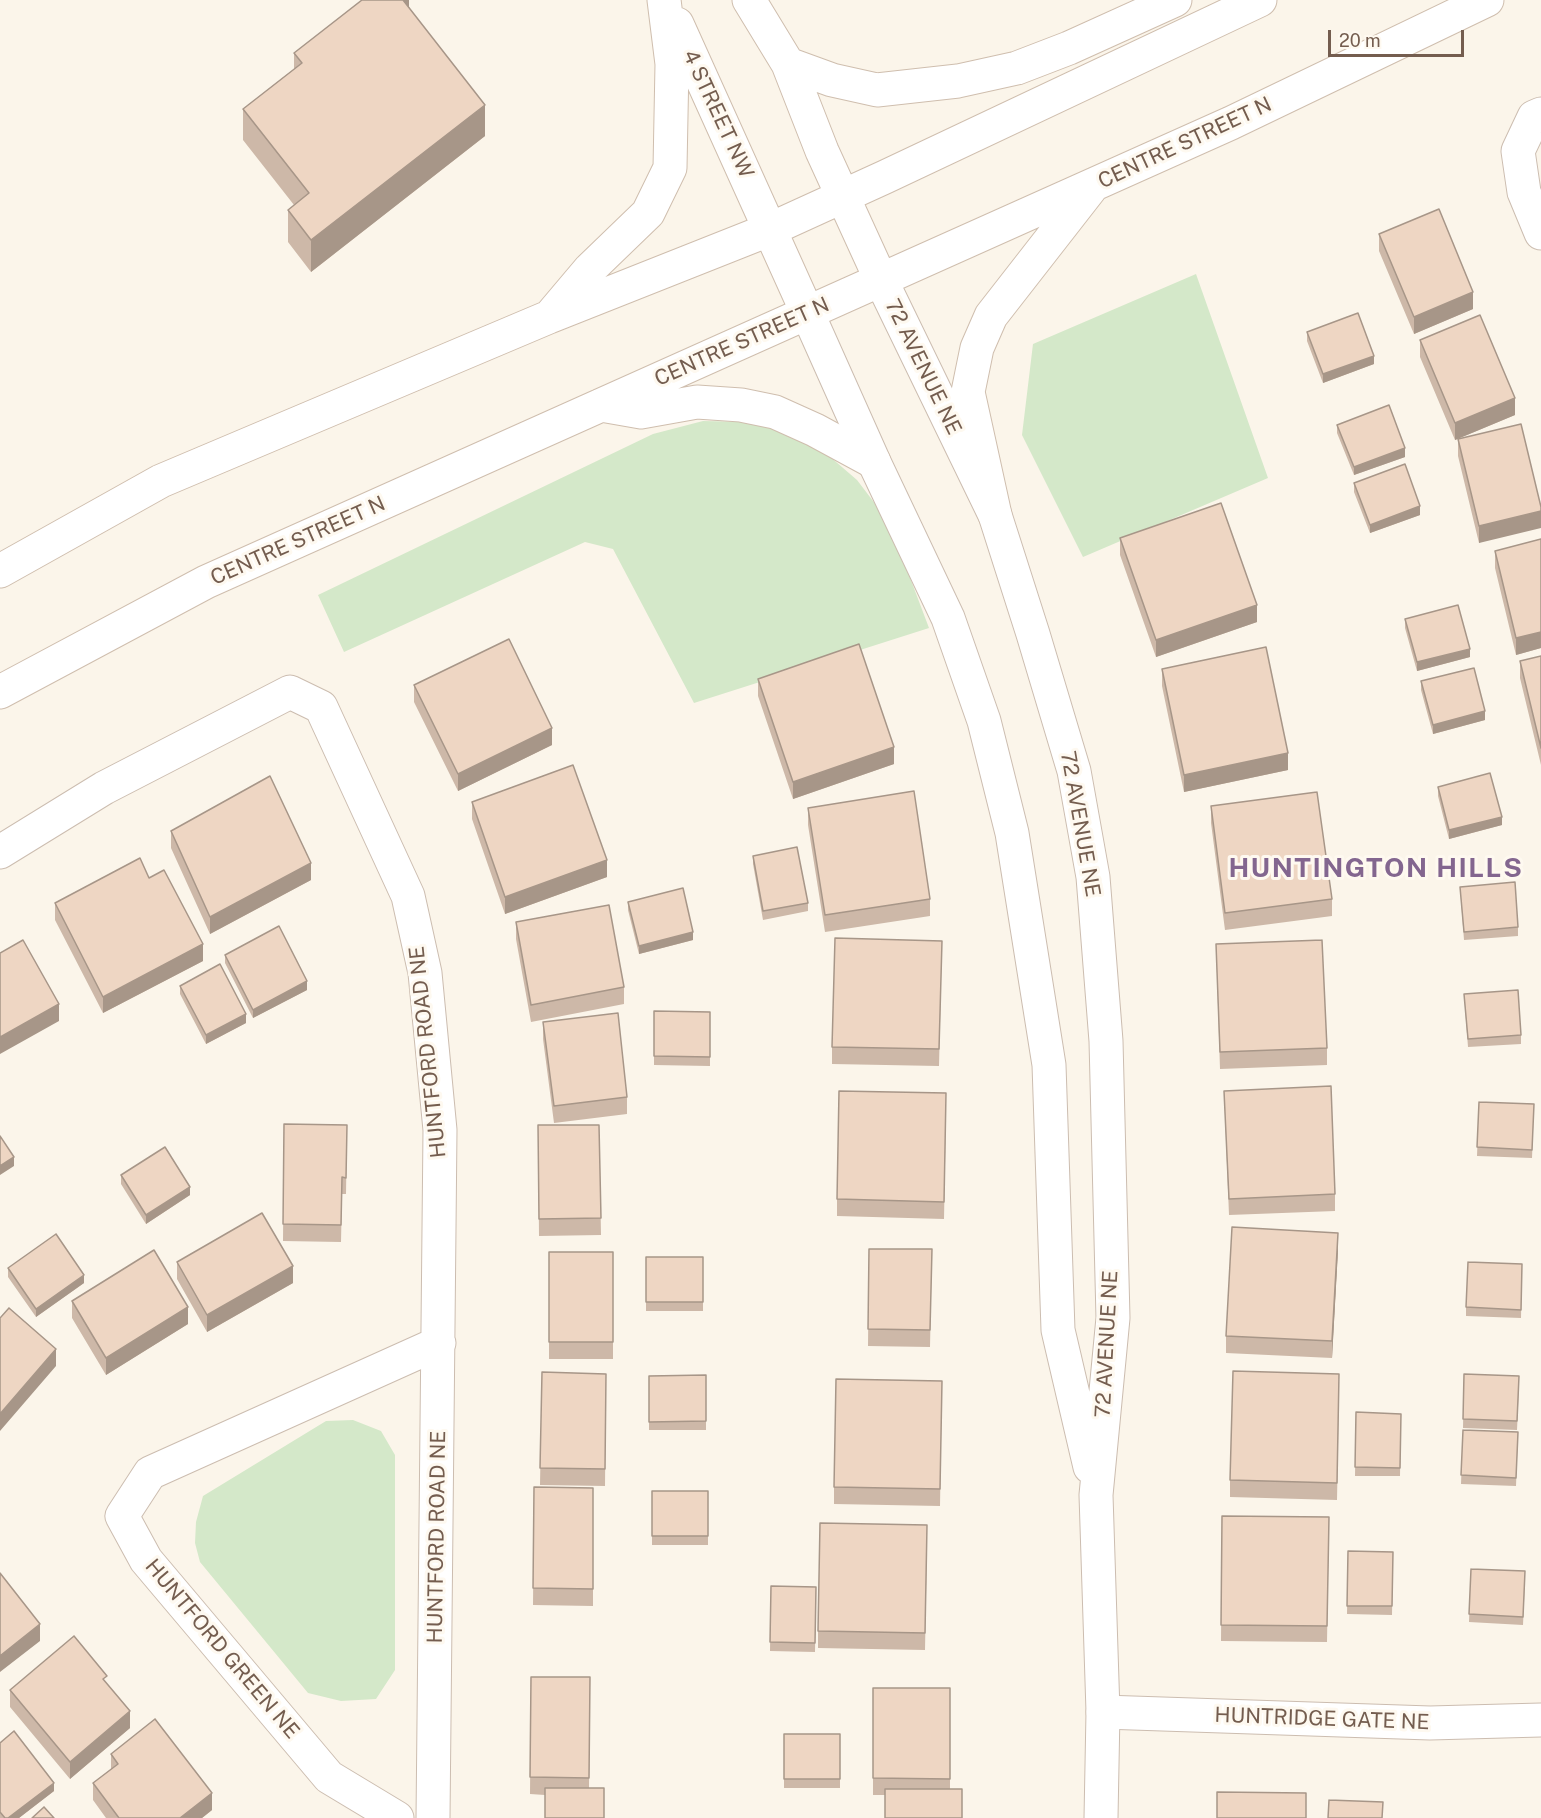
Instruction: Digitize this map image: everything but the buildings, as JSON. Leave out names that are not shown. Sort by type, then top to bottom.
[{"type":"street","name":"4 STREET NW","points":[[665,0],[771,229]]},
{"type":"street","points":[[549,317],[590,269],[648,213],[670,168],[672,64],[665,0]]},
{"type":"street","points":[[749,0],[788,64],[822,151],[843,197]]},
{"type":"street","points":[[788,64],[832,80],[877,90],[958,81],[1027,64],[1069,48],[1175,0]]},
{"type":"street","points":[[0,571],[161,481],[549,317],[771,229],[1260,0]]},
{"type":"street","name":"CENTRE STREET N","points":[[0,692],[206,582],[1231,123],[1487,0]]},
{"type":"street","points":[[1541,114],[1534,117],[1518,151],[1524,192],[1541,233]]},
{"type":"street","points":[[995,515],[968,392],[977,348],[991,316],[1094,184]]},
{"type":"street","name":"72 AVENUE NE","points":[[843,197],[995,515],[1034,634],[1074,771],[1093,877],[1106,1041],[1113,1318],[1096,1495],[1103,1712],[1101,1818]]},
{"type":"street","name":"72 AVENUE NE","points":[[771,229],[874,462],[948,618],[984,721],[1012,833],[1049,1065],[1058,1330],[1096,1495]]},
{"type":"street","points":[[601,405],[641,412],[697,402],[741,405],[775,412],[815,430],[874,462]]},
{"type":"street","name":"HUNTFORD ROAD NE","points":[[0,852],[104,788],[290,692],[321,707],[408,896],[425,973],[440,1130],[433,1818]]},
{"type":"street","name":"HUNTFORD GREEN NE","points":[[397,1818],[329,1777],[146,1560],[122,1516],[150,1473],[439,1342]]},
{"type":"street","name":"HUNTRIDGE GATE NE","points":[[1103,1712],[1430,1723],[1541,1720]]},
{"type":"green space","points":[[1196,274],[1268,478],[1083,557],[1022,435],[1033,344]]},
{"type":"green space","points":[[703,421],[749,422],[788,433],[814,443],[857,480],[889,522],[929,628],[694,703],[613,549],[585,542],[344,652],[318,595],[653,434]]},
{"type":"green space","points":[[353,1420],[381,1431],[395,1455],[395,1670],[376,1699],[341,1701],[308,1693],[200,1562],[195,1543],[196,1522],[203,1496],[326,1421]]},
{"type":"district","name":"HUNTINGTON HILLS","points":[[1376,869]]}]
